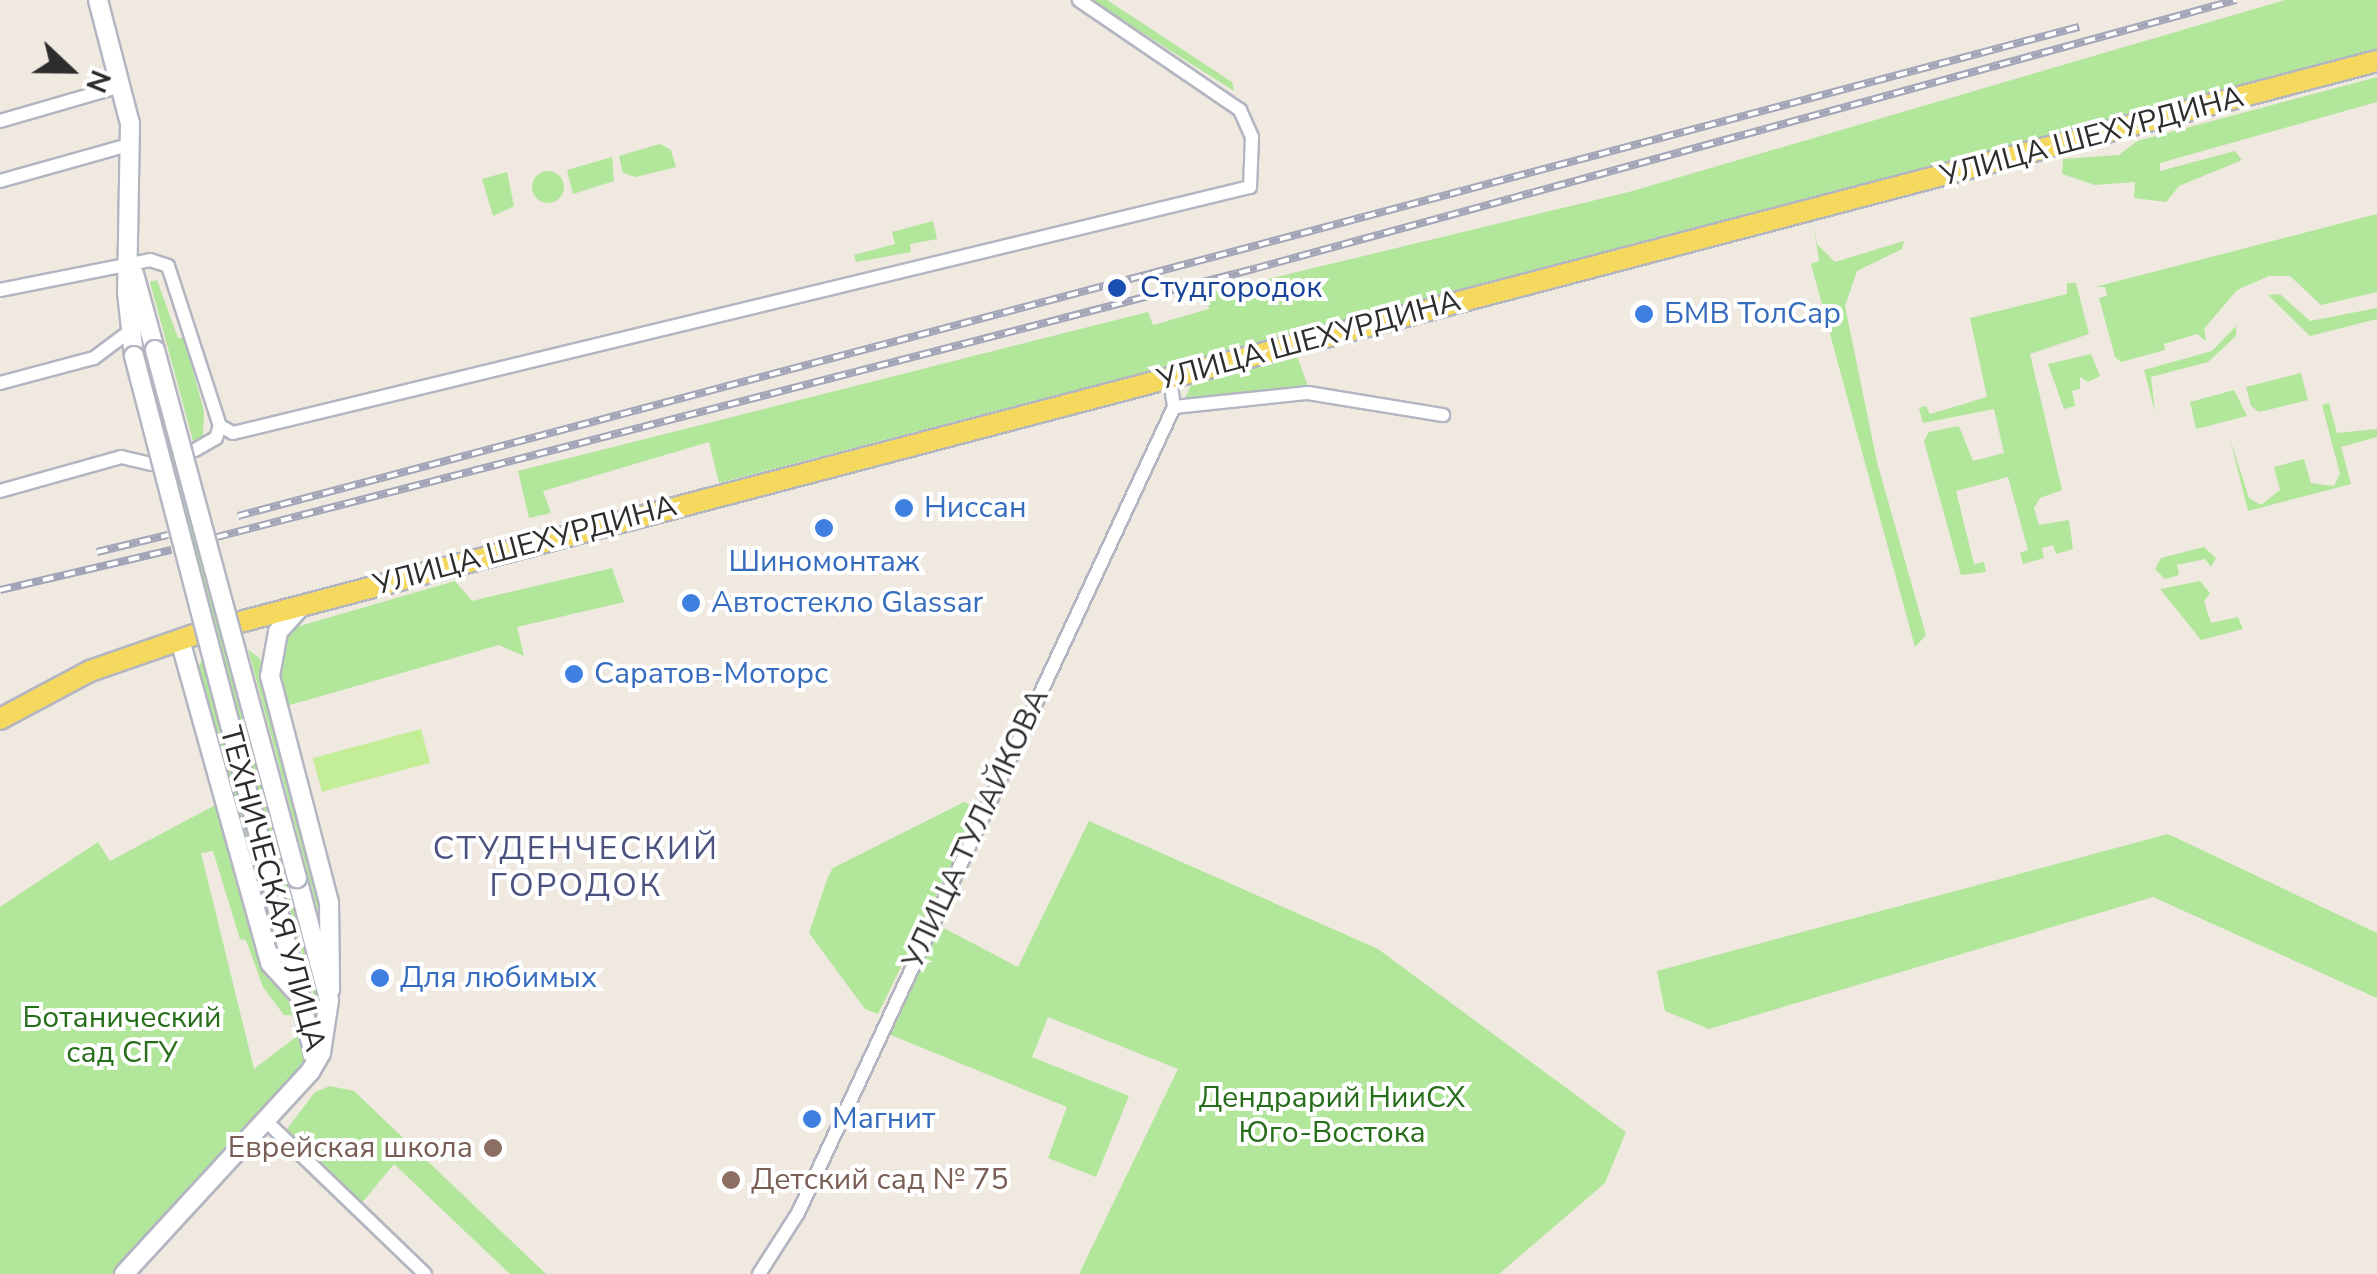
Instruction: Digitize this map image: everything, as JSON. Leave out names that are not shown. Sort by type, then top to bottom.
[{"type":"main road","name":"ТЕХНИЧЕСКАЯ УЛИЦА","points":[[98,0],[132,144],[130,331],[134,356],[302,1001],[315,1066]]},
{"type":"main road","name":"УЛИЦА ШЕХУРДИНА","points":[[240,622],[2377,61]]},
{"type":"main road","name":"ТЕХНИЧЕСКАЯ УЛИЦА","points":[[130,264],[328,1002],[315,1066]]},
{"type":"main road","points":[[302,605],[278,632],[270,676],[329,902],[328,1002]]},
{"type":"main road","points":[[0,719],[90,671],[187,637],[270,963],[302,1001]]},
{"type":"main road","points":[[124,1274],[315,1066]]},
{"type":"street","points":[[220,426],[233,433],[1250,187],[1252,137],[1240,110],[1079,0]]},
{"type":"street","points":[[0,120],[121,86]]},
{"type":"street","points":[[0,181],[132,144]]},
{"type":"street","points":[[0,290],[150,260],[168,266],[220,426],[216,438],[195,450]]},
{"type":"street","points":[[0,384],[94,358],[130,331]]},
{"type":"street","points":[[1170,378],[1174,407],[1308,393],[1443,415]]},
{"type":"street","name":"УЛИЦА ТУЛАЙКОВА","points":[[759,1274],[798,1213],[1174,407]]},
{"type":"street","points":[[0,491],[121,457],[151,464]]},
{"type":"street","points":[[302,1001],[316,1016],[328,1002]]},
{"type":"street","points":[[265,1120],[425,1274]]},
{"type":"green space","points":[[1091,0],[1107,0],[1232,82],[1234,91]]},
{"type":"green space","points":[[2285,0],[2377,0],[2377,51],[719,483],[709,442],[543,491],[551,513],[529,518],[518,471],[1148,312],[1153,325],[1209,309],[1206,294],[1629,192]]},
{"type":"green space","points":[[2377,77],[2377,102],[2160,163],[2160,171],[2235,151],[2242,160],[2179,186],[2166,202],[2134,198],[2135,182],[2095,185],[2062,174],[2063,159],[2119,155],[2137,141]]},
{"type":"green space","points":[[660,144],[671,150],[676,167],[636,177],[623,173],[619,156]]},
{"type":"green space","points":[[612,157],[614,181],[573,194],[567,170]]},
{"type":"green space","points":[[548,171],[559,176],[564,187],[559,198],[548,203],[537,198],[532,187],[537,176]]},
{"type":"green space","points":[[507,172],[514,206],[493,216],[482,179]]},
{"type":"green space","points":[[2377,214],[2377,292],[2321,305],[2290,276],[2269,276],[2237,290],[2204,329],[2206,341],[2197,334],[2164,344],[2165,350],[2121,362],[2115,357],[2099,298],[2107,296],[2105,287],[2095,287]]},
{"type":"green space","points":[[933,221],[937,239],[910,244],[911,252],[856,262],[854,255],[895,244],[892,232]]},
{"type":"green space","points":[[1813,222],[1817,244],[1835,262],[1904,241],[1902,249],[1857,271],[1845,306],[1877,462],[1926,635],[1915,647],[1811,264],[1819,261]]},
{"type":"green space","points":[[157,280],[178,338],[184,338],[204,411],[203,436],[193,441],[150,282]]},
{"type":"green space","points":[[2067,283],[2076,283],[2089,334],[2030,354],[2062,490],[2040,498],[2034,508],[2039,525],[2069,520],[2073,549],[2056,554],[2053,545],[2042,548],[2044,558],[2023,564],[2020,553],[2028,550],[2008,477],[1956,491],[1974,564],[1984,562],[1986,572],[1961,575],[1924,441],[1929,432],[1959,426],[1973,461],[2004,453],[1994,409],[1923,423],[1919,408],[1926,406],[1930,414],[1987,397],[1970,318],[2067,294]]},
{"type":"green space","points":[[2280,294],[2310,321],[2377,308],[2377,319],[2310,336],[2268,295]]},
{"type":"green space","points":[[2236,326],[2236,336],[2208,362],[2151,377],[2155,412],[2144,370],[2212,351]]},
{"type":"green space","points":[[2091,354],[2100,376],[2088,382],[2080,377],[2080,389],[2072,391],[2075,406],[2064,409],[2048,364]]},
{"type":"green space","points":[[1297,356],[1309,389],[1249,401],[1185,399],[1191,385]]},
{"type":"green space","points":[[2301,373],[2308,400],[2259,412],[2251,406],[2246,387]]},
{"type":"green space","points":[[2234,390],[2247,416],[2196,429],[2190,402]]},
{"type":"green space","points":[[2329,403],[2337,433],[2377,429],[2377,437],[2341,447],[2351,484],[2248,511],[2230,439],[2249,498],[2261,505],[2280,490],[2274,467],[2304,459],[2311,483],[2334,486],[2340,474],[2322,405]]},
{"type":"green space","points":[[162,408],[322,999],[316,1004],[161,438]]},
{"type":"green space","points":[[2204,547],[2216,558],[2211,567],[2205,559],[2177,565],[2179,575],[2165,579],[2155,569],[2161,558]]},
{"type":"green space","points":[[612,568],[624,602],[517,627],[524,656],[499,645],[283,707],[281,647],[296,627],[455,581],[472,601]]},
{"type":"green space","points":[[2200,581],[2210,593],[2204,601],[2211,623],[2238,617],[2243,629],[2201,640],[2160,589]]},
{"type":"green space","points":[[248,649],[260,659],[325,902],[325,938]]},
{"type":"green space","points":[[202,660],[286,969],[197,670]]},
{"type":"green space","points":[[421,729],[430,763],[322,792],[313,758]]},
{"type":"green space","name":"Ботанический сад СГУ","points":[[221,802],[265,967],[302,1016],[284,1015],[263,987],[246,940],[240,939],[213,851],[201,853],[254,1069],[305,1030],[303,1064],[114,1274],[0,1274],[0,907],[98,842],[110,861]]},
{"type":"green space","points":[[964,802],[979,808],[878,1014],[865,1009],[809,933],[828,877],[833,868]]},
{"type":"green space","name":"Дендрарий НииСХ Юго-Востока","points":[[1089,821],[1378,949],[1626,1132],[1605,1183],[1499,1274],[1079,1274],[1178,1069],[1048,1017],[1032,1057],[1129,1096],[1096,1177],[1048,1158],[1067,1107],[886,1033],[934,923],[1018,967]]},
{"type":"green space","points":[[2168,834],[2377,933],[2377,998],[2153,897],[1709,1029],[1665,1011],[1657,971]]},
{"type":"green space","points":[[330,1086],[354,1091],[546,1274],[510,1274],[394,1164],[361,1204],[287,1129],[315,1092]]},
{"type":"railway","points":[[217,537],[1257,268],[2236,0]]},
{"type":"railway","points":[[238,516],[2079,27]]},
{"type":"railway","points":[[97,552],[168,535]]},
{"type":"railway","points":[[0,590],[171,550]]},
{"type":"place","name":"Студгородок","points":[[1117,288]]},
{"type":"place","name":"БМВ ТолСар","points":[[1644,314]]},
{"type":"place","name":"Ниссан","points":[[904,508]]},
{"type":"place","name":"Шиномонтаж","points":[[824,528]]},
{"type":"place","name":"Автостекло Glassar","points":[[691,603]]},
{"type":"place","name":"Саратов-Моторс","points":[[574,674]]},
{"type":"place","name":"Для любимых","points":[[380,978]]},
{"type":"place","name":"Магнит","points":[[812,1119]]},
{"type":"place","name":"Еврейская школа","points":[[493,1148]]},
{"type":"place","name":"Детский сад № 75","points":[[731,1180]]},
{"type":"district","name":"СТУДЕНЧЕСКИЙ ГОРОДОК","points":[[576,868]]}]
